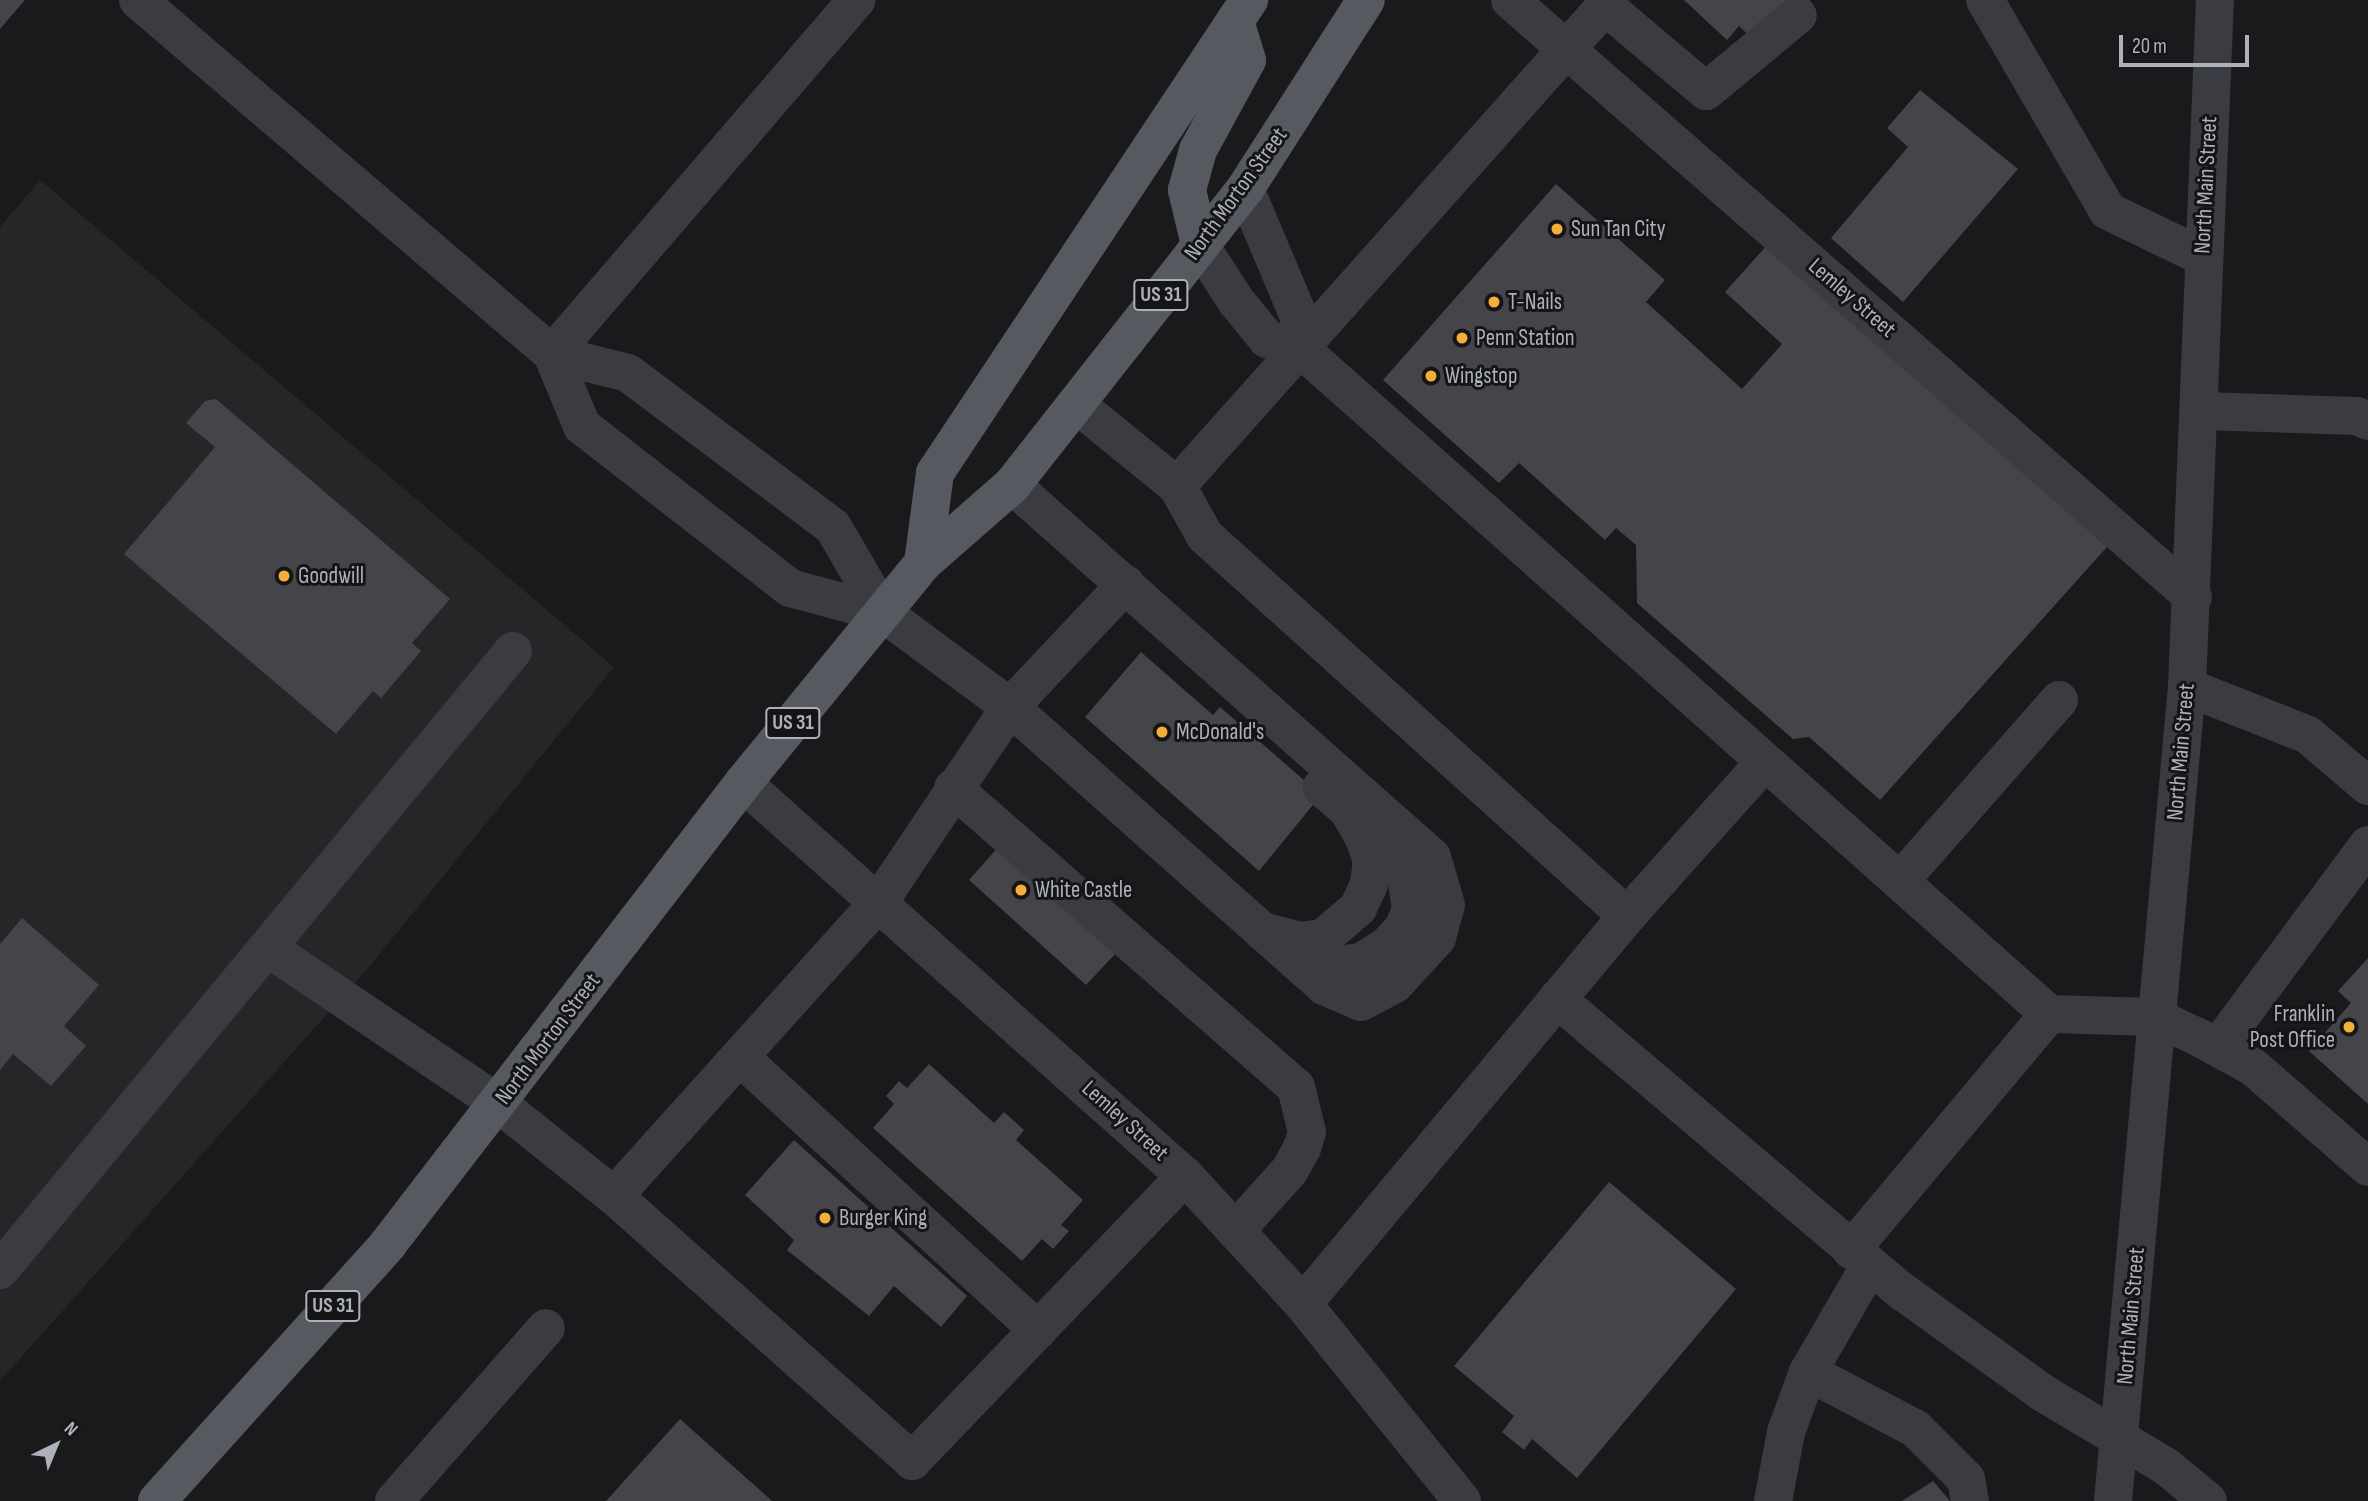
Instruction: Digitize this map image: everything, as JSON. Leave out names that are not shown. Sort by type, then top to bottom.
[{"type":"main road","name":"North Morton Street","points":[[157,1501],[388,1244],[499,1104],[743,783],[923,563],[1012,485],[1245,189],[1366,0]]},
{"type":"main road","points":[[1200,245],[1187,190],[1198,150],[1247,60],[1242,11]]},
{"type":"main road","points":[[923,563],[936,473],[1242,11]]},
{"type":"street","points":[[138,0],[552,354],[628,373],[833,527],[883,613]]},
{"type":"street","points":[[552,354],[857,0]]},
{"type":"street","name":"Lemley Street","points":[[1510,0],[2193,597]]},
{"type":"street","points":[[1985,0],[2108,211],[2203,257]]},
{"type":"street","name":"North Main Street","points":[[2113,1501],[2121,1438],[2155,1017],[2187,687],[2193,597],[2203,257],[2215,0]]},
{"type":"street","points":[[1177,486],[1302,350],[1567,48],[1602,3],[1706,92],[1798,15]]},
{"type":"street","points":[[1245,189],[1299,317],[1302,350]]},
{"type":"street","points":[[1200,245],[1236,301],[1267,339],[1302,350],[2049,1014],[2155,1017],[2218,1047],[2253,1067],[2368,1167]]},
{"type":"street","points":[[552,354],[582,426],[790,588],[883,613],[1010,707],[1324,986],[1361,1002],[1395,984],[1437,938],[1446,905],[1432,857],[1012,485]]},
{"type":"street","points":[[1076,404],[1177,486],[1205,537],[1627,916]]},
{"type":"street","points":[[2200,411],[2357,416],[2368,422]]},
{"type":"street","points":[[614,1196],[878,902],[1010,707],[1139,596]]},
{"type":"street","points":[[1139,596],[1200,680],[1348,810],[1405,869],[1411,909],[1387,946],[1361,962],[1306,970]]},
{"type":"street","points":[[0,1270],[513,651]]},
{"type":"street","points":[[2187,687],[2308,735],[2368,786]]},
{"type":"street","points":[[1900,881],[2059,700]]},
{"type":"street","points":[[1303,1304],[1627,916],[1764,763]]},
{"type":"street","name":"Lemley Street","points":[[743,783],[1185,1176],[1237,1229],[1303,1304],[1462,1501]]},
{"type":"street","points":[[953,788],[1296,1087],[1307,1132],[1303,1148],[1290,1170],[1237,1229]]},
{"type":"street","points":[[1262,931],[1301,941],[1322,938],[1359,908],[1369,884],[1372,861],[1348,810]]},
{"type":"street","points":[[2218,1047],[2368,845]]},
{"type":"street","points":[[268,948],[499,1104],[614,1196],[912,1461],[1185,1176]]},
{"type":"street","points":[[1557,999],[1860,1258],[2043,1393],[2121,1438],[2208,1501]]},
{"type":"street","points":[[1773,1501],[1786,1432],[1808,1372],[1860,1258],[2049,1014]]},
{"type":"street","points":[[740,1058],[1038,1330]]},
{"type":"street","points":[[394,1501],[546,1328]]},
{"type":"street","points":[[1808,1372],[1916,1429],[1966,1479],[1970,1501]]},
{"type":"shaded area","points":[[40,180],[614,667],[369,967],[0,1381],[0,227]]},
{"type":"building","points":[[0,0],[25,0],[0,29]]},
{"type":"building","points":[[1684,0],[1786,0],[1754,40],[1739,26],[1727,40]]},
{"type":"building","points":[[1920,90],[2018,169],[1903,302],[1831,238],[1908,147],[1887,128]]},
{"type":"building","points":[[1556,184],[1665,280],[1646,302],[1742,389],[1782,344],[1725,292],[1769,243],[2107,547],[1880,800],[1809,737],[1793,739],[1637,603],[1636,545],[1616,528],[1605,540],[1519,463],[1499,483],[1383,380]]},
{"type":"building","points":[[216,399],[450,599],[412,643],[421,651],[381,698],[373,691],[336,734],[124,554],[215,447],[186,423],[205,401]]},
{"type":"building","points":[[1141,652],[1213,715],[1220,707],[1321,795],[1259,871],[1085,717]]},
{"type":"building","points":[[1001,844],[1119,950],[1086,985],[969,880]]},
{"type":"building","points":[[22,918],[99,985],[64,1026],[86,1046],[51,1086],[13,1054],[0,1070],[0,944]]},
{"type":"building","name":"Franklin Post Office","points":[[2368,958],[2368,1104],[2309,1051],[2351,1003],[2338,991]]},
{"type":"building","points":[[929,1064],[994,1123],[1004,1112],[1024,1130],[1016,1140],[1083,1200],[1061,1225],[1069,1231],[1053,1249],[1042,1239],[1022,1261],[873,1128],[894,1104],[886,1096],[899,1081],[907,1088]]},
{"type":"building","name":"Burger King","points":[[794,1140],[967,1296],[941,1327],[894,1286],[869,1316],[787,1250],[794,1240],[745,1195]]},
{"type":"building","points":[[1609,1182],[1736,1289],[1577,1478],[1532,1439],[1524,1450],[1502,1432],[1514,1416],[1454,1366]]},
{"type":"building","points":[[680,1419],[772,1501],[606,1501]]},
{"type":"building","points":[[1933,1481],[1950,1501],[1902,1501]]},
{"type":"place","name":"Sun Tan City","points":[[1557,229]]},
{"type":"place","name":"T-Nails","points":[[1494,302]]},
{"type":"place","name":"Penn Station","points":[[1462,338]]},
{"type":"place","name":"Wingstop","points":[[1431,376]]},
{"type":"place","name":"Goodwill","points":[[284,576]]},
{"type":"place","name":"McDonald's","points":[[1162,732]]},
{"type":"place","name":"White Castle","points":[[1021,890]]},
{"type":"place","name":"Franklin Post Office","points":[[2349,1027]]},
{"type":"place","name":"Burger King","points":[[825,1218]]}]
